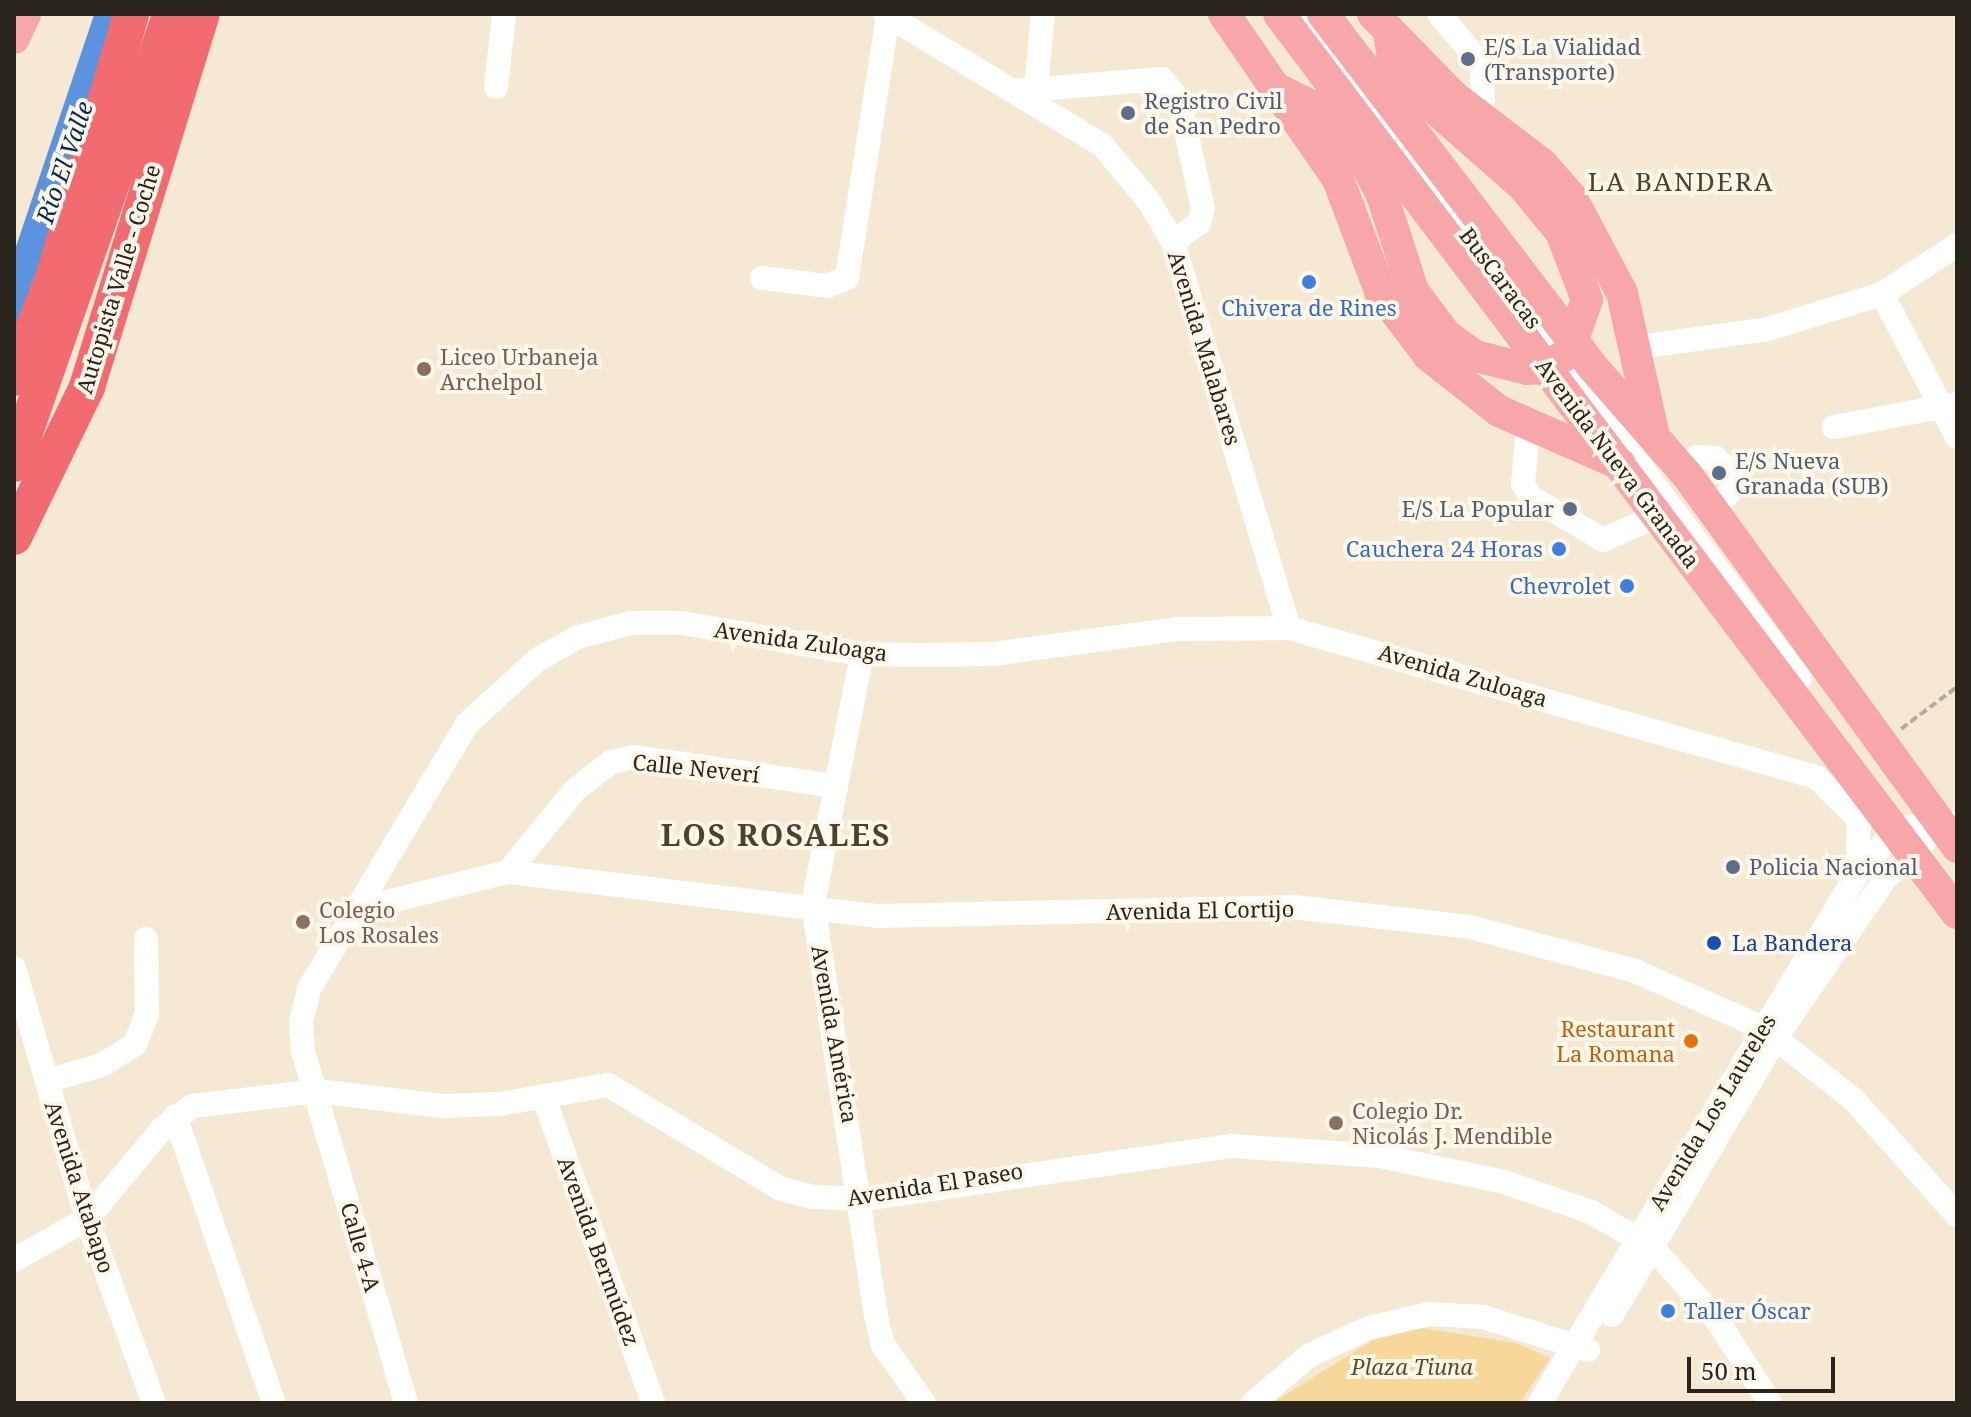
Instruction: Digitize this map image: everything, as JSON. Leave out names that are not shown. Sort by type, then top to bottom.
[{"type":"highway","points":[[14,378],[53,278],[131,14]]},
{"type":"highway","points":[[14,464],[171,14]]},
{"type":"highway","name":"Autopista Valle - Coche","points":[[14,537],[87,387],[202,14]]},
{"type":"main road","points":[[14,38],[25,14]]},
{"type":"main road","points":[[1224,14],[1338,179],[1369,268],[1398,320],[1458,384],[1528,426],[1620,464]]},
{"type":"main road","name":"Avenida Nueva Granada","points":[[1279,14],[1842,759],[1923,834],[1957,847]]},
{"type":"main road","name":"Avenida Nueva Granada","points":[[1323,14],[1591,365],[1653,432],[1683,470],[1880,744],[1957,913]]},
{"type":"main road","points":[[1326,75],[1382,195],[1402,266],[1426,312],[1475,356],[1527,369],[1557,363],[1576,344],[1587,300],[1561,232],[1523,186],[1446,121],[1394,64],[1381,24]]},
{"type":"main road","points":[[1381,24],[1483,121],[1542,164],[1571,197],[1599,242],[1639,347],[1653,432]]},
{"type":"main road","points":[[1364,66],[1406,106],[1446,121]]},
{"type":"main road","points":[[1278,89],[1320,110],[1382,195]]},
{"type":"street","points":[[496,87],[504,14]]},
{"type":"street","points":[[1043,14],[1025,90],[1162,79],[1179,100],[1203,208],[1199,223],[1173,242]]},
{"type":"street","name":"BusCaracas","points":[[1301,14],[1923,834],[1957,889]]},
{"type":"street","points":[[1439,14],[1482,65],[1483,121]]},
{"type":"street","points":[[762,278],[827,286],[847,278],[886,15]]},
{"type":"street","name":"Avenida Malabares","points":[[886,15],[1025,90],[1102,145],[1173,242],[1289,628]]},
{"type":"street","points":[[1639,347],[1768,329],[1882,294],[1957,245]]},
{"type":"street","points":[[1882,294],[1947,407],[1957,437]]},
{"type":"street","points":[[1834,427],[1947,407]]},
{"type":"street","points":[[1528,426],[1523,484],[1531,497],[1603,540],[1657,516]]},
{"type":"street","name":"Avenida Zuloaga","points":[[317,1091],[301,1022],[309,989],[467,724],[537,660],[578,637],[631,623],[682,623],[862,654],[994,654],[1176,629],[1289,628],[1755,756],[1816,777],[1852,805],[1863,833],[1857,874]]},
{"type":"street","name":"Avenida América","points":[[862,654],[813,904],[863,1199],[883,1345],[924,1403]]},
{"type":"street","name":"Avenida Zuloaga","points":[[1755,756],[1842,759]]},
{"type":"street","name":"Calle Neverí","points":[[508,872],[575,790],[611,762],[634,757],[836,786]]},
{"type":"street","name":"Avenida Los Laureles","points":[[1560,1403],[1583,1348],[1768,1033],[1857,874],[1923,834]]},
{"type":"street","name":"Avenida Los Laureles","points":[[1768,1033],[1887,876],[1923,834]]},
{"type":"street","name":"Avenida El Cortijo","points":[[354,910],[508,872],[813,904],[878,916],[1293,907],[1470,927],[1635,971],[1768,1033],[1854,1100],[1957,1215]]},
{"type":"street","points":[[47,1081],[102,1065],[135,1044],[147,1015],[146,939]]},
{"type":"street","name":"Avenida Atabapo","points":[[14,968],[87,1219],[154,1403]]},
{"type":"street","name":"Avenida El Paseo","points":[[175,1116],[193,1106],[317,1091],[443,1106],[621,1088],[781,1189],[863,1199],[1077,1162],[1279,1146],[1501,1181],[1563,1200],[1645,1242],[1717,1320],[1770,1403]]},
{"type":"street","name":"Calle 4-A","points":[[317,1091],[406,1403]]},
{"type":"street","name":"Avenida Bermúdez","points":[[544,1098],[653,1403]]},
{"type":"street","points":[[14,1260],[87,1219],[175,1116]]},
{"type":"street","points":[[175,1116],[274,1403]]},
{"type":"street","points":[[1253,1403],[1310,1355],[1369,1328],[1429,1314],[1483,1317],[1583,1348]]},
{"type":"street","name":"Avenida Los Laureles","points":[[1540,1403],[1583,1348]]},
{"type":"path","points":[[1880,744],[1957,687]]},
{"type":"green space","name":"Plaza Tiuna","points":[[1422,1328],[1516,1343],[1550,1358],[1520,1403],[1272,1403],[1381,1335]]},
{"type":"waterway","name":"Río El Valle","points":[[14,309],[113,14]]},
{"type":"place","name":"E/S La Vialidad (Transporte)","points":[[1468,59]]},
{"type":"place","name":"Registro Civil de San Pedro","points":[[1128,113]]},
{"type":"place","name":"Chivera de Rines","points":[[1309,282]]},
{"type":"place","name":"Liceo Urbaneja Archelpol","points":[[424,369]]},
{"type":"place","name":"E/S Nueva Granada (SUB)","points":[[1719,473]]},
{"type":"place","name":"E/S La Popular","points":[[1570,509]]},
{"type":"place","name":"Cauchera 24 Horas","points":[[1559,549]]},
{"type":"place","name":"Chevrolet","points":[[1627,586]]},
{"type":"place","name":"Policia Nacional","points":[[1733,867]]},
{"type":"place","name":"Colegio Los Rosales","points":[[303,922]]},
{"type":"place","name":"La Bandera","points":[[1714,943]]},
{"type":"place","name":"Restaurant La Romana","points":[[1691,1041]]},
{"type":"place","name":"Colegio Dr. Nicolás J. Mendible","points":[[1336,1123]]},
{"type":"place","name":"Taller Óscar","points":[[1668,1311]]},
{"type":"district","name":"LA BANDERA","points":[[1681,182]]},
{"type":"district","name":"LOS ROSALES","points":[[776,835]]}]
